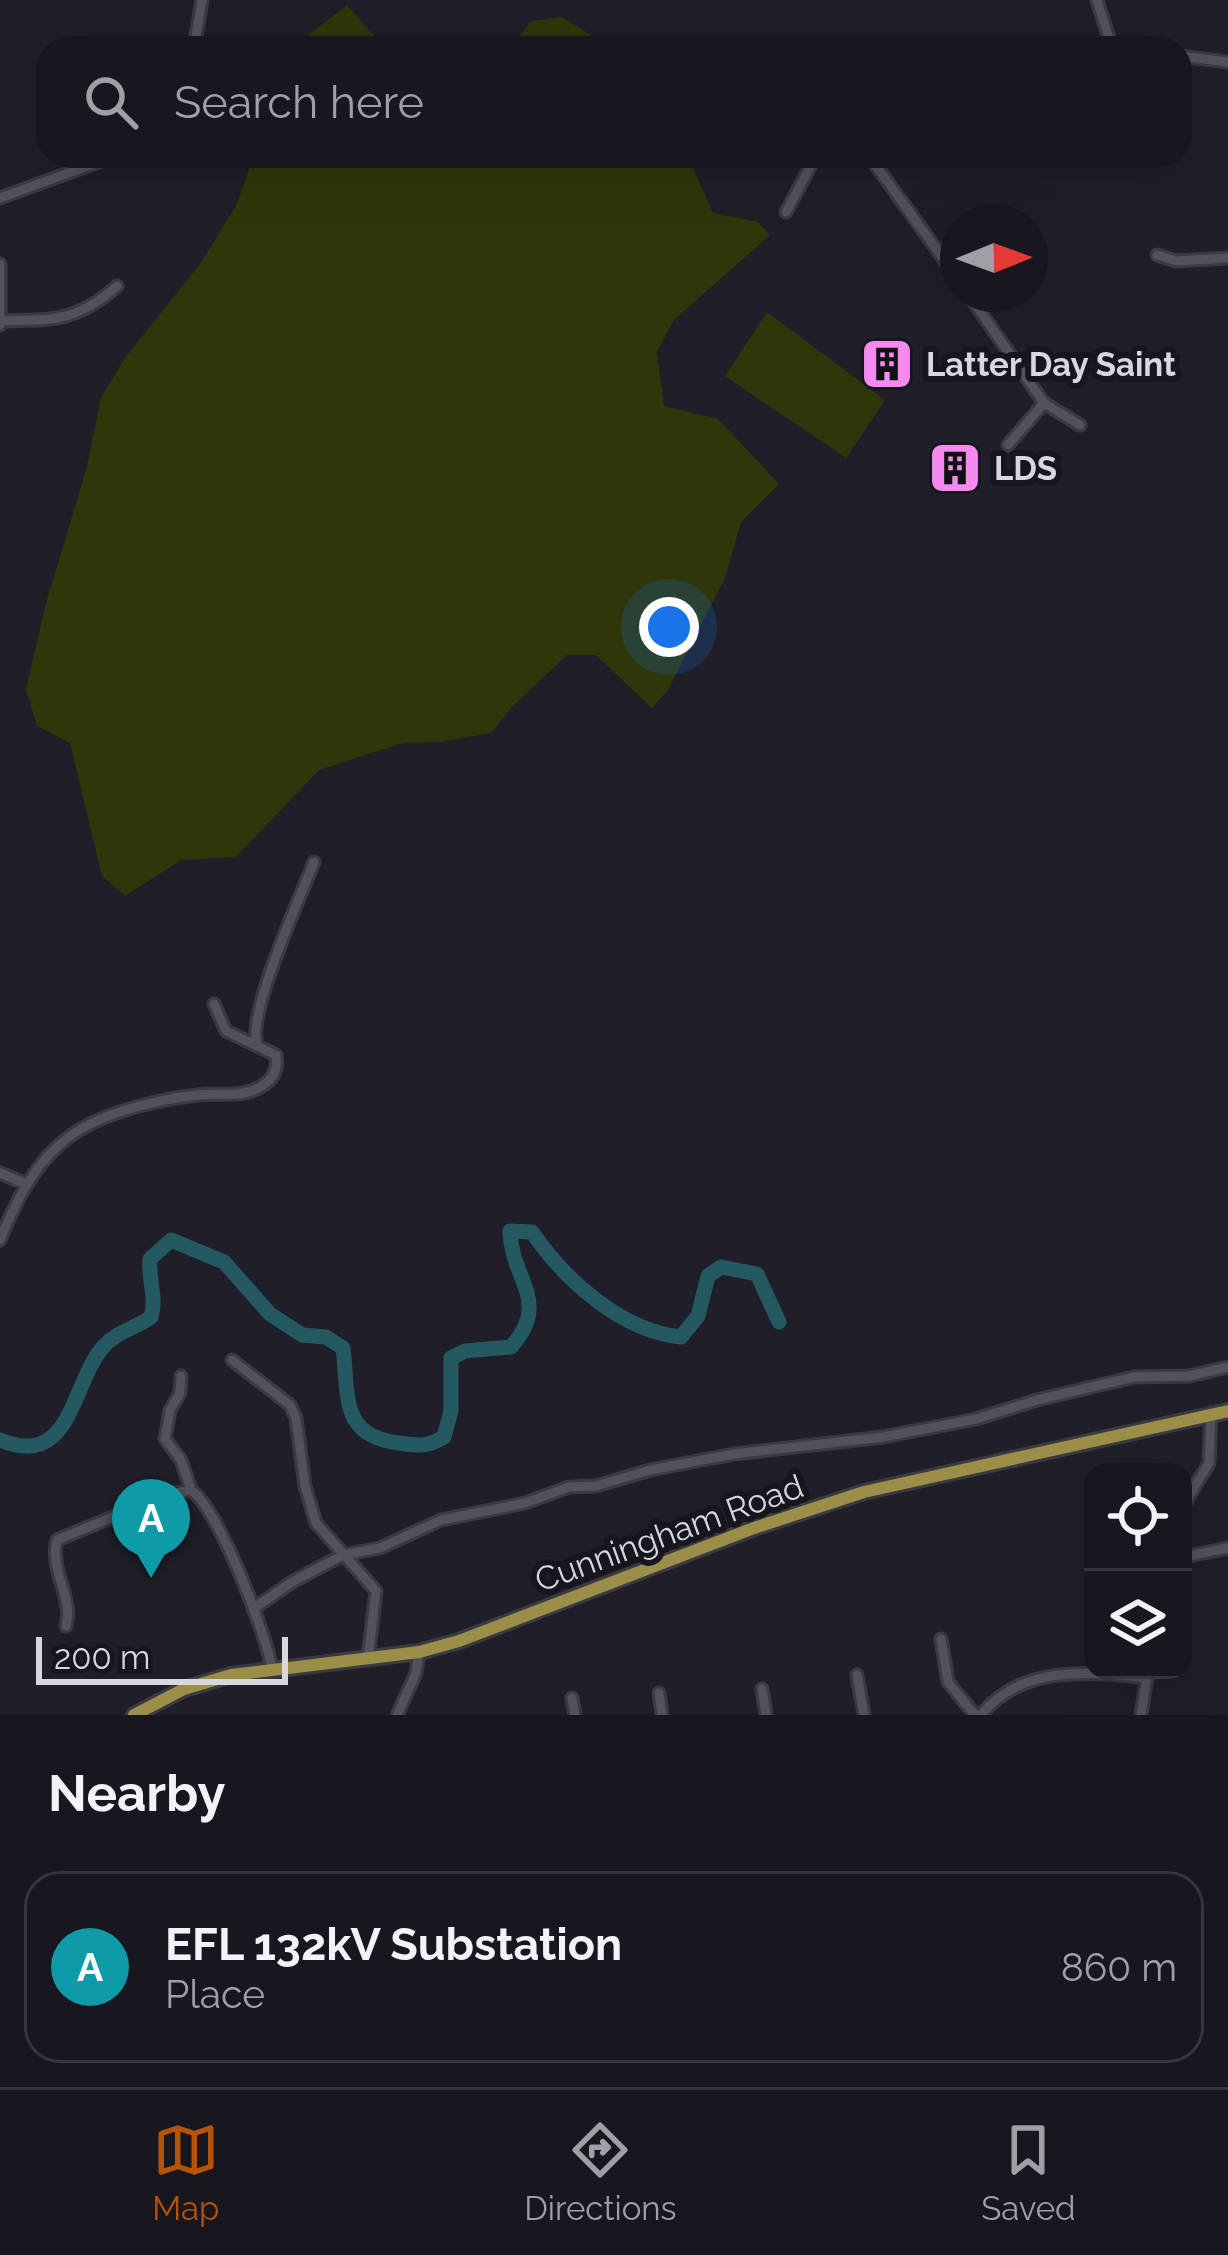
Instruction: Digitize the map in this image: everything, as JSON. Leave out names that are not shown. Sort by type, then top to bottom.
[{"type":"main road","name":"Cunningham Road","points":[[134,1715],[209,1680],[419,1652],[459,1641],[828,1503],[944,1472],[1228,1411]]},
{"type":"street","points":[[196,36],[202,0]]},
{"type":"street","points":[[1097,0],[1108,36]]},
{"type":"street","points":[[1192,58],[1228,62]]},
{"type":"street","points":[[0,198],[82,168]]},
{"type":"street","points":[[786,212],[810,168]]},
{"type":"street","points":[[882,168],[940,253]]},
{"type":"street","points":[[1156,255],[1176,261],[1228,258]]},
{"type":"street","points":[[0,264],[0,324],[70,317],[117,286]]},
{"type":"street","points":[[980,312],[1044,404],[1080,425]]},
{"type":"street","points":[[1008,446],[1044,404]]},
{"type":"street","points":[[257,1044],[254,1033],[267,984],[314,862]]},
{"type":"street","points":[[0,1240],[34,1172],[84,1126],[156,1103],[200,1094],[248,1092],[265,1085],[279,1061],[267,1048],[226,1030],[214,1004]]},
{"type":"street","points":[[0,1173],[26,1184]]},
{"type":"street","points":[[232,1360],[290,1405],[310,1507],[326,1539],[376,1591],[368,1658]]},
{"type":"street","points":[[253,1609],[343,1555],[380,1548],[441,1520],[687,1461],[884,1438],[976,1420],[1134,1377],[1189,1376],[1228,1366]]},
{"type":"street","points":[[181,1376],[165,1439],[181,1460],[191,1490],[214,1520],[266,1640],[272,1670]]},
{"type":"street","points":[[1192,1490],[1213,1443],[1211,1413]]},
{"type":"street","points":[[66,1626],[69,1617],[55,1564],[57,1540],[166,1495],[191,1490]]},
{"type":"street","points":[[1192,1555],[1228,1548]]},
{"type":"street","points":[[941,1639],[948,1682],[978,1715],[1010,1688],[1040,1678],[1084,1672]]},
{"type":"street","points":[[398,1715],[416,1673],[419,1652]]},
{"type":"street","points":[[857,1675],[864,1715]]},
{"type":"street","points":[[1141,1715],[1146,1679]]},
{"type":"street","points":[[762,1689],[766,1715]]},
{"type":"street","points":[[658,1693],[662,1715]]},
{"type":"street","points":[[572,1698],[575,1715]]},
{"type":"green space","points":[[347,5],[374,36],[307,36]]},
{"type":"green space","points":[[562,17],[593,36],[520,36],[531,21]]},
{"type":"green space","points":[[250,168],[693,168],[713,213],[758,222],[770,235],[674,320],[657,352],[664,406],[718,419],[779,484],[741,522],[725,578],[668,690],[652,708],[596,655],[567,655],[491,733],[403,743],[319,770],[236,857],[181,860],[125,896],[102,876],[70,743],[37,726],[26,689],[101,398],[124,359],[200,264],[236,206]]},
{"type":"green space","points":[[767,312],[885,400],[846,458],[725,376]]},
{"type":"waterway","points":[[0,1440],[24,1446],[56,1434],[103,1347],[151,1317],[150,1259],[171,1240],[224,1262],[270,1314],[302,1335],[326,1337],[343,1348],[356,1422],[380,1439],[406,1444],[428,1444],[444,1437],[451,1411],[451,1358],[465,1351],[511,1347],[523,1331],[529,1303],[510,1231],[532,1232],[596,1300],[659,1333],[681,1337],[698,1316],[708,1276],[721,1267],[757,1274],[779,1322]]},
{"type":"place","name":"Latter Day Saint","points":[[887,364]]},
{"type":"place","name":"LDS","points":[[955,468]]},
{"type":"place","name":"EFL 132kV Substation","points":[[151,1578]]}]
